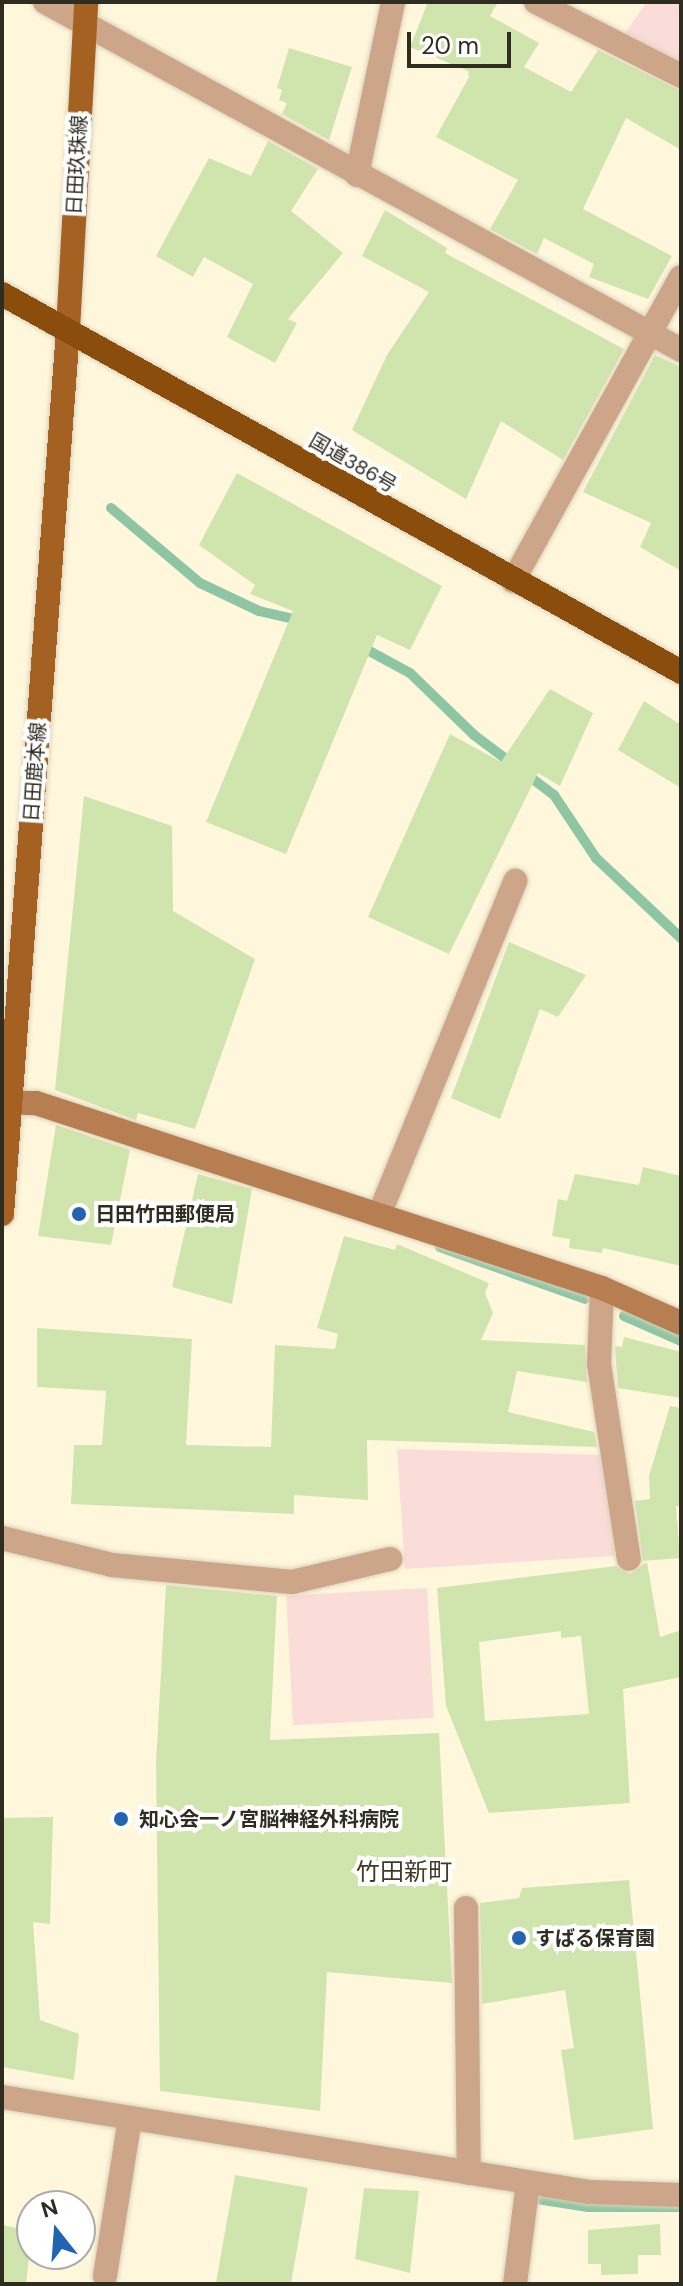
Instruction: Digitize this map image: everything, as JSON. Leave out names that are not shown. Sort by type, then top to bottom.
[{"type":"highway","name":"国道386号","points":[[2,294],[681,672]]},
{"type":"main road","name":"日田玖珠線","points":[[68,329],[85,13]]},
{"type":"main road","name":"日田鹿本線","points":[[2,1214],[6,1102],[68,329]]},
{"type":"street","points":[[45,2],[85,13],[357,175],[681,350]]},
{"type":"street","points":[[357,175],[393,2]]},
{"type":"street","points":[[536,2],[681,76]]},
{"type":"street","points":[[513,581],[681,277]]},
{"type":"street","points":[[379,1215],[515,881]]},
{"type":"street","points":[[6,1102],[36,1103],[602,1288],[681,1323]]},
{"type":"street","points":[[602,1288],[599,1364],[629,1559]]},
{"type":"street","points":[[2,1538],[112,1565],[292,1582],[390,1559]]},
{"type":"street","points":[[466,1908],[469,2173]]},
{"type":"street","points":[[2,2097],[528,2183],[681,2195]]},
{"type":"street","points":[[105,2276],[130,2118]]},
{"type":"street","points":[[515,2284],[528,2183]]},
{"type":"shaded area","points":[[647,2],[681,2],[681,66],[622,37]]},
{"type":"shaded area","points":[[397,1449],[607,1455],[615,1556],[405,1569]]},
{"type":"shaded area","points":[[427,1588],[434,1718],[293,1725],[286,1595]]},
{"type":"building","points":[[428,2],[498,2],[490,16],[539,43],[524,67],[571,92],[598,50],[681,91],[681,150],[626,118],[583,209],[672,256],[648,299],[589,277],[594,264],[544,238],[537,254],[490,229],[518,180],[436,137],[469,77],[468,71],[410,47]]},
{"type":"building","points":[[289,48],[352,67],[329,140],[282,114],[287,103],[279,100],[282,90],[277,88]]},
{"type":"building","points":[[268,141],[318,169],[291,211],[343,253],[288,319],[297,323],[275,363],[227,337],[253,284],[204,257],[193,277],[156,256],[209,158],[251,176]]},
{"type":"building","points":[[385,210],[447,248],[445,253],[624,349],[563,460],[501,421],[466,499],[352,430],[387,355],[429,292],[362,256]]},
{"type":"building","points":[[655,355],[681,367],[681,571],[640,547],[651,523],[583,492]]},
{"type":"building","points":[[237,473],[442,586],[410,650],[377,635],[286,854],[206,822],[293,611],[250,594],[255,585],[199,545]]},
{"type":"building","points":[[550,689],[593,713],[560,786],[538,773],[449,954],[368,917],[450,734],[501,762]]},
{"type":"building","points":[[644,701],[681,725],[681,788],[618,750]]},
{"type":"building","points":[[84,796],[172,826],[173,911],[255,959],[195,1129],[138,1113],[136,1120],[55,1090]]},
{"type":"building","points":[[509,942],[586,975],[558,1017],[540,1009],[500,1119],[451,1098]]},
{"type":"building","points":[[56,1125],[130,1150],[111,1245],[38,1236]]},
{"type":"building","points":[[643,1167],[681,1176],[681,1266],[603,1248],[602,1253],[569,1248],[570,1239],[552,1236],[558,1199],[567,1201],[575,1174],[639,1185]]},
{"type":"building","points":[[198,1174],[252,1189],[232,1304],[172,1287]]},
{"type":"building","points":[[344,1236],[395,1250],[397,1244],[489,1283],[485,1293],[493,1313],[481,1340],[585,1345],[587,1382],[517,1371],[508,1412],[594,1432],[597,1447],[367,1440],[368,1500],[294,1495],[294,1514],[71,1504],[74,1445],[102,1445],[106,1391],[37,1387],[37,1328],[192,1339],[186,1445],[271,1447],[275,1345],[335,1349],[338,1334],[317,1328]]},
{"type":"building","points":[[624,1337],[681,1352],[681,1398],[618,1388],[615,1346],[622,1347]]},
{"type":"building","points":[[670,1406],[681,1408],[681,1506],[676,1506],[680,1558],[643,1561],[635,1501],[650,1499],[649,1476]]},
{"type":"building","points":[[647,1562],[660,1637],[681,1630],[681,1677],[623,1689],[630,1803],[489,1813],[446,1706],[437,1588],[616,1566],[630,1574]],"holes":[[[561,1631],[561,1638],[581,1636],[589,1714],[485,1721],[479,1642]]]},
{"type":"building","points":[[166,1585],[277,1596],[270,1740],[439,1733],[452,1983],[327,1972],[320,2111],[160,2091],[156,1762]]},
{"type":"building","points":[[53,1817],[50,1924],[33,1922],[40,2020],[79,2034],[74,2080],[2,2067],[2,1818]]},
{"type":"building","points":[[629,1880],[653,2129],[574,2140],[561,2050],[574,2048],[565,1990],[482,2004],[480,1903],[519,1898],[522,1888]]},
{"type":"building","points":[[235,2175],[308,2188],[291,2284],[216,2283]]},
{"type":"building","points":[[364,2188],[419,2191],[410,2273],[355,2259]]},
{"type":"building","points":[[660,2224],[661,2255],[638,2255],[638,2274],[601,2275],[601,2264],[588,2264],[588,2230]]},
{"type":"building","points":[[2,2225],[16,2228],[16,2270],[28,2270],[26,2284],[2,2284]]},
{"type":"waterway","points":[[111,508],[200,583],[259,611],[302,621]]},
{"type":"waterway","points":[[360,646],[410,673],[474,735],[554,795],[596,858],[681,938]]},
{"type":"waterway","points":[[440,1247],[585,1299]]},
{"type":"waterway","points":[[624,1316],[681,1341]]},
{"type":"waterway","points":[[537,2199],[588,2207],[681,2207]]},
{"type":"place","name":"日田竹田郵便局","points":[[79,1214]]},
{"type":"place","name":"知心会一ノ宮脳神経外科病院","points":[[121,1819]]},
{"type":"place","name":"すばる保育園","points":[[519,1938]]},
{"type":"district","name":"竹田新町","points":[[404,1872]]}]
